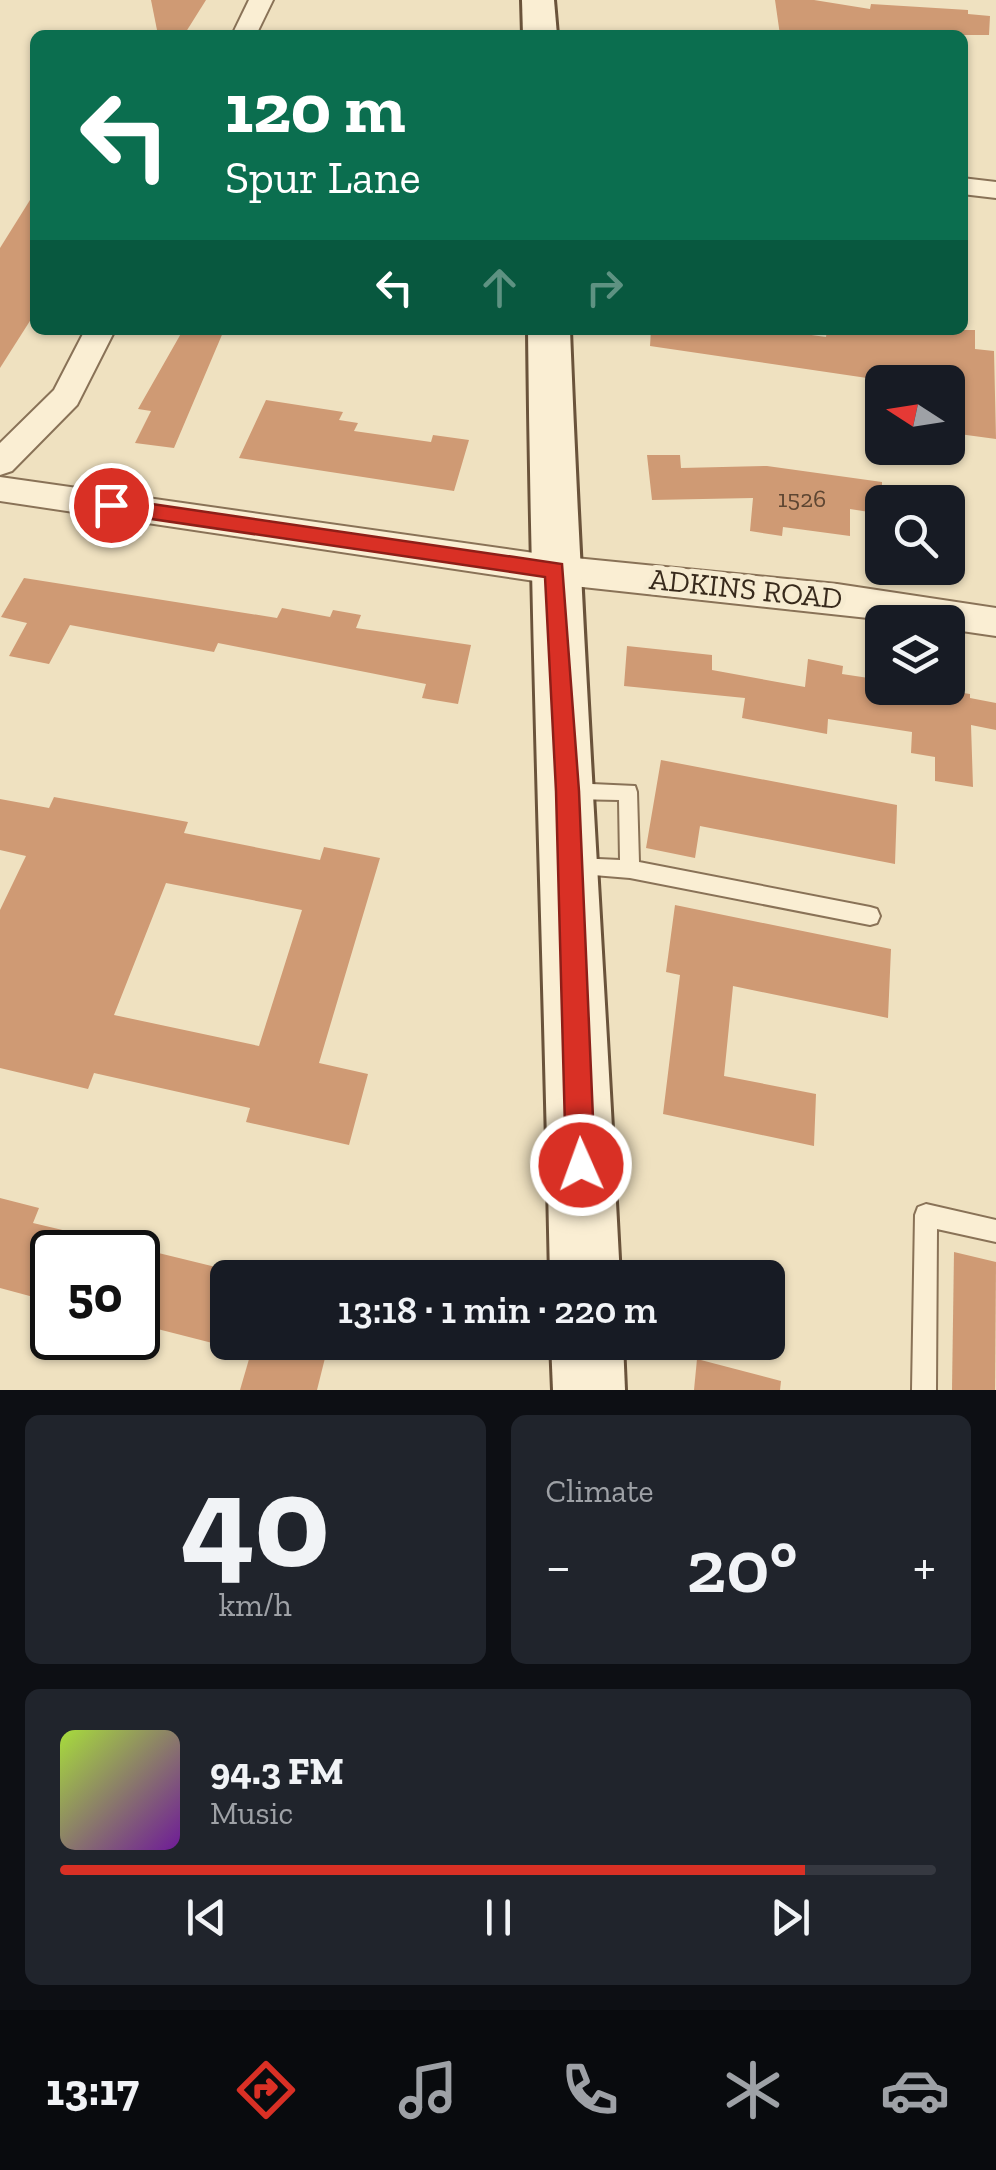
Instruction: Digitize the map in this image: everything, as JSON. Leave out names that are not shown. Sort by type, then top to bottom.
[{"type":"main road","points":[[538,0],[540,30]]},
{"type":"main road","points":[[549,335],[555,570],[568,791],[584,1260]]},
{"type":"main road","points":[[588,1360],[589,1390]]},
{"type":"street","points":[[246,30],[261,0]]},
{"type":"street","points":[[968,187],[996,190]]},
{"type":"street","points":[[0,462],[66,397],[97,335]]},
{"type":"street","name":"ADKINS ROAD","points":[[0,489],[555,570],[837,598],[996,622]]},
{"type":"lane","points":[[568,791],[628,792],[630,869]]},
{"type":"lane","points":[[570,867],[630,869],[870,916]]},
{"type":"lane","points":[[924,1390],[926,1215],[996,1231]]},
{"type":"building","points":[[151,0],[206,0],[187,30],[157,30]]},
{"type":"building","points":[[775,0],[814,0],[870,9],[871,4],[968,10],[968,14],[990,16],[989,35],[968,35],[968,30],[779,30]]},
{"type":"building","points":[[30,200],[30,321],[0,368],[0,248]]},
{"type":"building","points":[[968,330],[975,330],[975,349],[994,351],[996,439],[965,435],[965,365],[865,365],[865,378],[650,346],[651,335],[968,335]]},
{"type":"building","points":[[180,335],[222,335],[174,448],[135,443],[151,411],[138,409]]},
{"type":"building","points":[[266,400],[343,412],[339,420],[358,423],[354,431],[431,442],[433,435],[469,440],[454,491],[239,458]]},
{"type":"building","points":[[647,455],[680,455],[681,468],[767,466],[882,482],[865,485],[865,511],[850,509],[850,536],[783,527],[782,536],[750,531],[753,498],[652,500]]},
{"type":"building","points":[[24,578],[277,618],[282,608],[330,617],[333,610],[361,615],[356,628],[471,645],[458,704],[422,698],[426,684],[218,643],[214,652],[70,625],[49,664],[9,656],[27,623],[1,617]]},
{"type":"building","points":[[627,646],[712,655],[712,670],[805,687],[808,659],[843,666],[842,674],[865,677],[865,705],[965,705],[965,693],[970,698],[996,703],[996,730],[971,725],[973,787],[935,781],[935,757],[911,753],[912,732],[828,719],[827,734],[742,718],[745,698],[624,686]]},
{"type":"building","points":[[661,760],[897,805],[895,864],[700,826],[695,858],[646,848]]},
{"type":"building","points":[[54,797],[188,822],[184,833],[320,860],[324,847],[380,858],[319,1063],[368,1074],[349,1145],[246,1122],[250,1108],[94,1073],[88,1089],[0,1068],[0,910],[26,856],[0,850],[0,799],[49,808]],"holes":[[[166,883],[302,910],[259,1046],[114,1015]]]},
{"type":"building","points":[[675,905],[891,949],[888,1018],[733,986],[724,1076],[816,1094],[814,1146],[663,1114],[680,975],[666,972]]},
{"type":"building","points":[[0,1198],[39,1208],[33,1223],[62,1230],[30,1230],[30,1296],[0,1288]]},
{"type":"building","points":[[954,1252],[996,1262],[995,1390],[952,1390]]},
{"type":"building","points":[[160,1253],[210,1266],[210,1342],[160,1330]]},
{"type":"building","points":[[249,1360],[324,1360],[317,1390],[240,1390]]},
{"type":"building","points":[[697,1360],[781,1381],[780,1390],[694,1390]]},
{"type":"route","points":[[111,505],[555,570],[568,791],[581,1165]]}]
